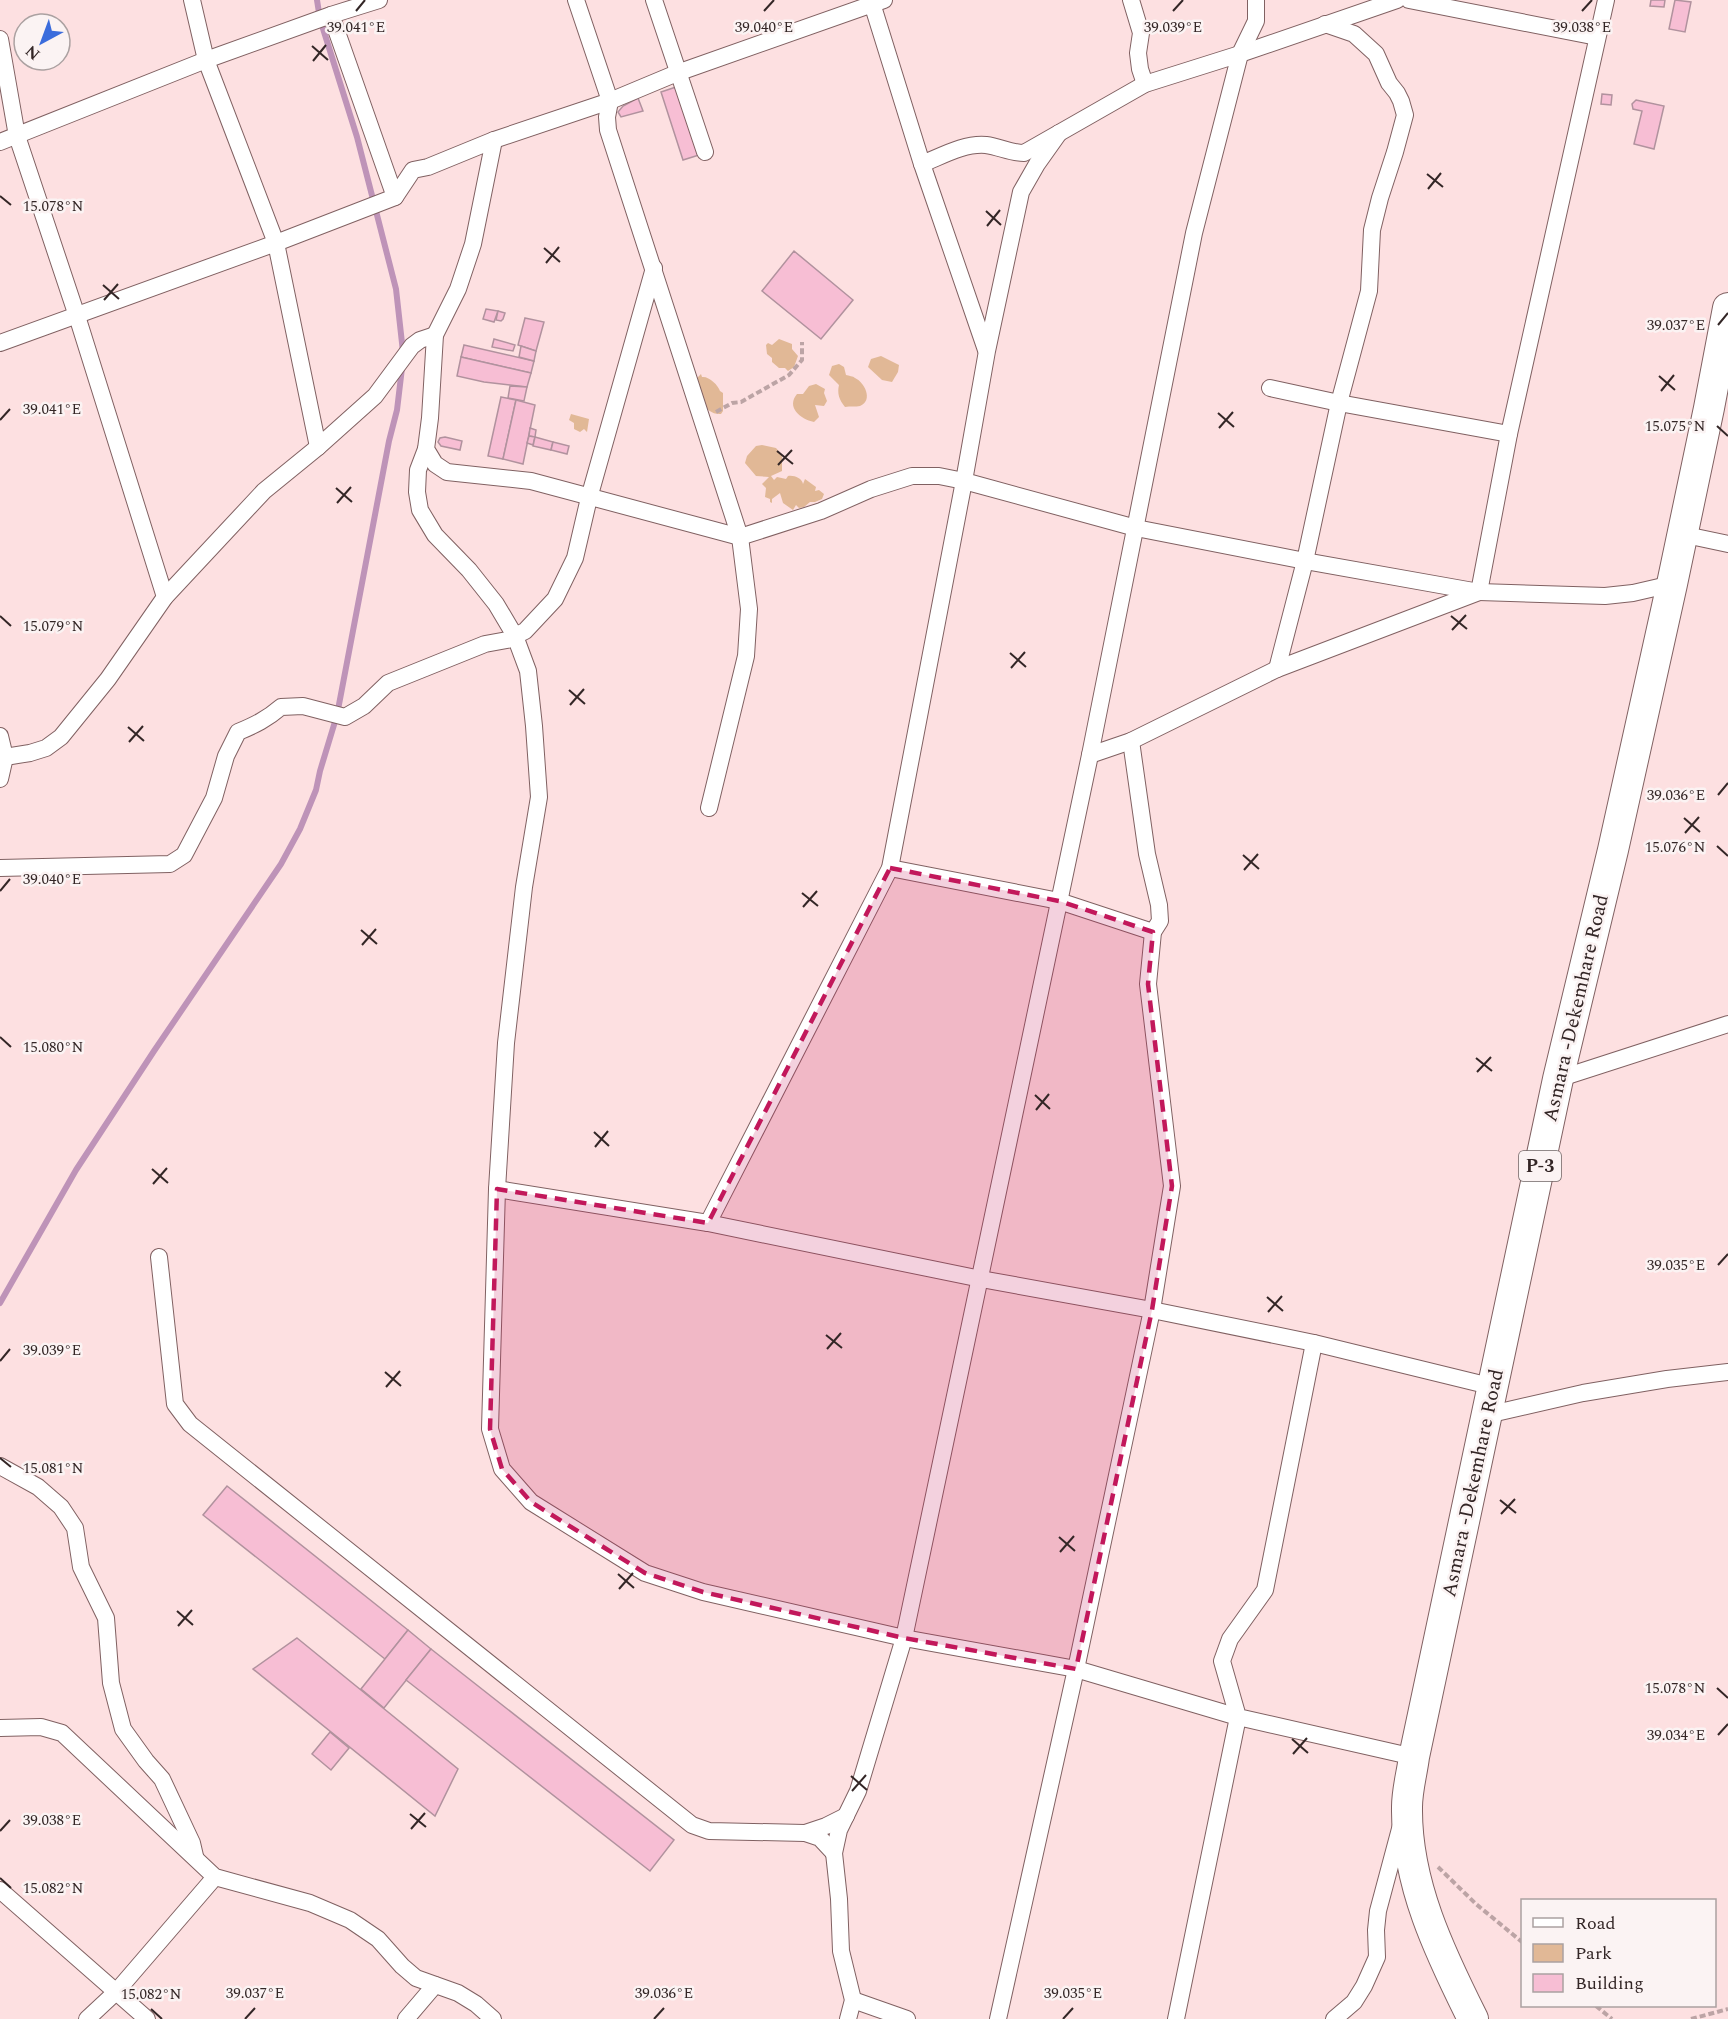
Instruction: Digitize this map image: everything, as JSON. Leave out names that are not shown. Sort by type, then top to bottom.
[{"type":"highway","name":"Asmara -Dekemhare Road","points":[[1473,2019],[1422,1907],[1411,1857],[1407,1807],[1414,1757],[1558,1079],[1613,850],[1724,346],[1728,308]]},
{"type":"street","points":[[192,0],[206,60],[276,243],[318,447]]},
{"type":"street","points":[[0,142],[206,60],[379,0]]},
{"type":"street","points":[[576,0],[610,100],[607,117],[608,130],[740,537],[749,609],[746,656],[709,808]]},
{"type":"street","points":[[654,0],[705,152]]},
{"type":"street","points":[[1131,0],[1141,33],[1138,53],[1145,84]]},
{"type":"street","points":[[848,2019],[853,2000],[841,1951],[834,1853],[838,1830],[858,1791],[904,1638],[1090,755],[1194,233],[1240,54],[1256,21],[1256,0]]},
{"type":"street","points":[[922,164],[968,145],[984,145],[1013,153],[1024,153],[1145,84],[1397,0]]},
{"type":"street","points":[[1409,0],[1598,37]]},
{"type":"street","points":[[1479,592],[1509,434],[1606,0]]},
{"type":"street","points":[[0,343],[276,243],[395,197],[413,170],[428,167],[494,140],[876,2],[922,164],[987,351]]},
{"type":"street","points":[[331,15],[395,197]]},
{"type":"street","points":[[1277,669],[1369,291],[1372,230],[1405,114],[1401,101],[1389,83],[1376,54],[1354,34],[1325,24]]},
{"type":"street","points":[[0,39],[17,136],[77,316],[165,597]]},
{"type":"street","points":[[708,1223],[890,868],[987,351],[1021,192],[1037,164],[1059,134]]},
{"type":"street","points":[[494,140],[473,244],[458,289],[435,335],[430,418],[426,449],[418,470],[417,492],[420,510],[435,535],[469,570],[496,604],[515,636],[528,671],[539,796],[524,887],[509,1021],[497,1189],[490,1429],[502,1469],[531,1502],[645,1573],[703,1592],[904,1638],[1076,1669],[1238,1717],[1414,1757]]},
{"type":"street","points":[[0,868],[170,864],[184,855],[214,798],[226,756],[238,732],[268,718],[280,706],[303,706],[345,717],[364,706],[388,683],[485,644],[507,640],[525,631],[555,599],[575,558],[589,498],[654,268]]},
{"type":"street","points":[[5,757],[46,748],[61,737],[108,679],[165,597],[264,491],[375,396],[412,346],[420,340],[435,335]]},
{"type":"street","points":[[1270,388],[1509,434]]},
{"type":"street","points":[[426,449],[435,464],[447,472],[531,481],[740,537],[821,512],[871,489],[912,476],[939,476],[1136,528],[1479,592],[1605,596],[1633,593],[1672,584]]},
{"type":"street","points":[[1681,534],[1728,544]]},
{"type":"street","points":[[1090,755],[1131,741],[1277,669],[1479,592]]},
{"type":"street","points":[[0,736],[5,757],[0,779]]},
{"type":"street","points":[[998,2019],[1076,1669],[1152,1310],[1172,1186],[1148,984],[1153,932],[1160,921],[1159,905],[1147,854],[1131,741]]},
{"type":"street","points":[[890,868],[1059,901],[1153,932]]},
{"type":"street","points":[[1558,1079],[1728,1024]]},
{"type":"street","points":[[497,1189],[708,1223],[981,1279],[1152,1310],[1314,1343],[1491,1401],[1583,1393],[1667,1379],[1728,1372]]},
{"type":"street","points":[[159,1257],[176,1404],[190,1424],[692,1825],[709,1831],[806,1833],[819,1838],[834,1853]]},
{"type":"street","points":[[1176,2019],[1238,1717],[1222,1661],[1230,1639],[1265,1590],[1314,1343]]},
{"type":"street","points":[[0,1466],[38,1487],[61,1507],[75,1528],[81,1567],[106,1618],[111,1683],[123,1729],[162,1779],[192,1843],[195,1857]]},
{"type":"street","points":[[0,1728],[41,1727],[62,1733],[215,1876],[310,1902],[350,1920],[378,1939],[416,1978],[458,1993],[476,2004],[493,2019]]},
{"type":"street","points":[[1334,2019],[1353,2002],[1364,1986],[1377,1957],[1377,1911],[1407,1807]]},
{"type":"street","points":[[806,1833],[846,1816]]},
{"type":"street","points":[[87,2019],[116,1992],[215,1876]]},
{"type":"street","points":[[0,1890],[147,2019]]},
{"type":"street","points":[[406,2019],[435,1985]]},
{"type":"street","points":[[853,2000],[907,2019]]},
{"type":"path","points":[[702,418],[732,403],[741,402],[789,375],[801,360],[802,342]]},
{"type":"path","points":[[1437,1866],[1476,1904],[1521,1941]]},
{"type":"path","points":[[1597,2007],[1612,2019]]},
{"type":"path","points":[[1692,2019],[1728,2009]]},
{"type":"highlighted area","points":[[890,868],[1059,901],[1153,932],[1148,984],[1172,1186],[1152,1310],[1076,1669],[904,1638],[703,1592],[645,1573],[531,1502],[502,1469],[490,1429],[497,1189],[708,1223]]},
{"type":"green space","points":[[779,339],[792,344],[792,349],[798,356],[794,367],[788,371],[785,368],[779,368],[767,354],[766,345],[768,343],[772,345]]},
{"type":"green space","points":[[881,356],[899,365],[892,382],[882,380],[868,367],[871,359]]},
{"type":"green space","points":[[839,364],[844,367],[846,375],[858,380],[866,391],[866,400],[860,406],[845,407],[841,402],[838,394],[839,385],[829,375],[832,366]]},
{"type":"green space","points":[[701,374],[702,377],[713,381],[723,393],[721,414],[710,411],[703,403],[695,380]]},
{"type":"green space","points":[[816,384],[825,389],[827,401],[824,406],[815,405],[819,417],[814,422],[796,412],[793,403],[797,394],[803,394],[809,386]]},
{"type":"green space","points":[[571,414],[589,419],[587,432],[584,429],[580,432],[574,429],[574,423],[569,420]]},
{"type":"green space","points":[[756,446],[776,448],[782,455],[782,471],[771,476],[774,480],[777,477],[786,479],[788,476],[793,476],[803,484],[805,479],[816,487],[815,491],[819,490],[824,494],[822,499],[810,502],[804,507],[799,508],[796,505],[793,510],[783,503],[780,493],[772,499],[772,503],[770,502],[770,499],[765,497],[766,488],[762,484],[769,477],[756,476],[745,463],[747,456]]},
{"type":"building","points":[[1651,0],[1665,0],[1664,7],[1650,6]]},
{"type":"building","points":[[1675,0],[1691,2],[1685,32],[1669,29]]},
{"type":"building","points":[[676,87],[699,155],[683,160],[661,92]]},
{"type":"building","points":[[1602,94],[1612,95],[1611,105],[1601,104]]},
{"type":"building","points":[[638,98],[643,111],[621,117],[618,112],[623,106]]},
{"type":"building","points":[[1636,100],[1664,106],[1654,149],[1634,144],[1642,111],[1633,109],[1632,104]]},
{"type":"building","points":[[794,251],[853,300],[821,339],[762,291]]},
{"type":"building","points":[[486,309],[498,311],[494,322],[483,319]]},
{"type":"building","points":[[498,311],[505,313],[501,321],[496,320]]},
{"type":"building","points":[[525,318],[544,322],[536,351],[518,345]]},
{"type":"building","points":[[494,339],[515,345],[513,351],[492,347]]},
{"type":"building","points":[[464,345],[534,361],[531,373],[461,357]]},
{"type":"building","points":[[521,346],[536,351],[534,361],[519,357]]},
{"type":"building","points":[[461,357],[531,373],[527,387],[457,376]]},
{"type":"building","points":[[510,386],[527,387],[524,401],[508,398]]},
{"type":"building","points":[[501,397],[516,400],[503,459],[488,456]]},
{"type":"building","points":[[516,400],[535,405],[523,464],[503,459]]},
{"type":"building","points":[[530,428],[536,430],[535,437],[529,436]]},
{"type":"building","points":[[529,436],[535,437],[533,445],[527,443]]},
{"type":"building","points":[[535,437],[553,442],[551,450],[533,446]]},
{"type":"building","points":[[440,438],[462,441],[460,450],[441,446],[438,442]]},
{"type":"building","points":[[553,442],[569,446],[567,454],[551,450]]},
{"type":"building","points":[[227,1486],[408,1630],[385,1659],[203,1515]]},
{"type":"building","points":[[408,1630],[431,1649],[384,1708],[361,1689]]},
{"type":"building","points":[[297,1638],[458,1769],[435,1816],[253,1669]]},
{"type":"building","points":[[431,1649],[674,1840],[650,1871],[406,1680]]},
{"type":"building","points":[[330,1732],[349,1748],[331,1770],[312,1754]]},
{"type":"waterway","points":[[317,0],[320,19],[357,137],[396,289],[403,352]]},
{"type":"waterway","points":[[0,1303],[76,1170],[281,864],[300,829],[316,790],[337,715],[389,441],[397,410],[402,368]]}]
